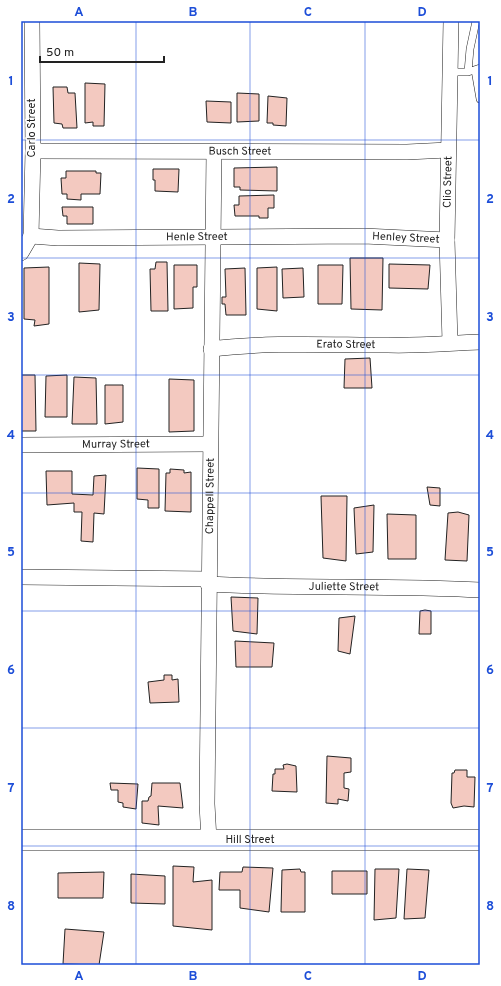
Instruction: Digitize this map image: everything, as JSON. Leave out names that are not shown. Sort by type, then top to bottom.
[{"type":"street","name":"Carlo Street","points":[[31,236],[33,151],[32,21]]},
{"type":"street","name":"Clio Street","points":[[450,342],[447,240],[451,21]]},
{"type":"street","name":"Busch Street","points":[[33,151],[407,152],[448,150]]},
{"type":"street","name":"Chappell Street","points":[[209,840],[207,804],[208,582],[214,152]]},
{"type":"street","name":"Henle Street","points":[[31,236],[58,238],[364,236]]},
{"type":"street","points":[[21,253],[31,236]]},
{"type":"street","name":"Henley Street","points":[[364,236],[447,240]]},
{"type":"street","name":"Erato Street","points":[[211,349],[236,346],[345,344],[390,345],[480,342]]},
{"type":"street","name":"Murray Street","points":[[21,445],[210,444]]},
{"type":"street","name":"Juliette Street","points":[[21,577],[208,582],[247,586],[426,587],[480,590]]},
{"type":"street","name":"Hill Street","points":[[21,840],[480,840]]},
{"type":"lane","points":[[476,21],[470,50],[480,99]]},
{"type":"lane","points":[[449,72],[474,70]]},
{"type":"building","points":[[85,83],[105,84],[104,126],[93,126],[93,122],[85,123]]},
{"type":"building","points":[[53,87],[67,87],[68,93],[75,93],[77,128],[63,128],[62,124],[54,123]]},
{"type":"building","points":[[237,93],[259,94],[259,121],[237,122]]},
{"type":"building","points":[[268,96],[287,98],[286,126],[267,123]]},
{"type":"building","points":[[206,101],[231,102],[231,123],[207,122]]},
{"type":"building","points":[[277,167],[277,191],[240,190],[240,187],[234,187],[234,168]]},
{"type":"building","points":[[153,169],[179,169],[178,192],[155,191]]},
{"type":"building","points":[[66,171],[96,171],[96,173],[101,173],[100,194],[81,194],[81,200],[67,199],[67,194],[62,194],[61,178],[66,178]]},
{"type":"building","points":[[274,195],[274,208],[268,208],[268,218],[259,218],[259,216],[235,216],[234,205],[239,205],[239,196]]},
{"type":"building","points":[[62,207],[93,207],[93,224],[67,224],[67,216],[63,216]]},
{"type":"building","points":[[350,258],[383,258],[382,310],[351,309]]},
{"type":"building","points":[[156,262],[167,262],[168,311],[151,311],[150,269],[155,269]]},
{"type":"building","points":[[79,263],[100,264],[99,310],[79,312]]},
{"type":"building","points":[[389,264],[430,265],[428,289],[389,288]]},
{"type":"building","points":[[174,265],[197,265],[197,287],[193,287],[193,308],[174,309]]},
{"type":"building","points":[[318,265],[343,265],[342,304],[318,304]]},
{"type":"building","points":[[49,267],[49,324],[34,326],[35,320],[24,319],[24,268]]},
{"type":"building","points":[[277,267],[277,311],[257,309],[257,268]]},
{"type":"building","points":[[245,268],[246,315],[226,315],[225,304],[222,304],[222,297],[226,297],[225,269]]},
{"type":"building","points":[[303,268],[304,297],[283,298],[282,269]]},
{"type":"building","points":[[370,358],[372,388],[344,388],[345,359]]},
{"type":"building","points":[[21,375],[35,375],[36,431],[21,431]]},
{"type":"building","points":[[67,375],[67,417],[45,417],[46,376]]},
{"type":"building","points":[[74,377],[96,378],[97,424],[72,424]]},
{"type":"building","points":[[169,379],[194,380],[194,431],[169,432]]},
{"type":"building","points":[[105,385],[123,385],[123,422],[105,424]]},
{"type":"building","points":[[137,468],[159,469],[159,508],[148,508],[148,500],[137,499]]},
{"type":"building","points":[[170,469],[184,470],[184,473],[191,472],[191,512],[165,511],[166,473],[170,473]]},
{"type":"building","points":[[46,471],[72,471],[72,494],[93,495],[94,476],[106,475],[104,514],[94,513],[93,542],[81,541],[82,512],[74,512],[74,503],[47,505]]},
{"type":"building","points":[[427,487],[440,488],[440,506],[430,505]]},
{"type":"building","points":[[321,496],[347,496],[346,561],[323,558]]},
{"type":"building","points":[[374,505],[373,552],[356,554],[354,508]]},
{"type":"building","points":[[458,512],[469,515],[467,561],[445,560],[448,513]]},
{"type":"building","points":[[387,514],[416,515],[416,559],[388,559]]},
{"type":"building","points":[[231,597],[258,598],[257,634],[233,631]]},
{"type":"building","points":[[420,611],[431,611],[431,634],[419,634]]},
{"type":"building","points":[[355,616],[350,654],[338,651],[339,618]]},
{"type":"building","points":[[235,641],[274,643],[272,667],[236,667]]},
{"type":"building","points":[[164,675],[172,675],[172,680],[178,679],[179,702],[150,703],[148,682],[164,680]]},
{"type":"building","points":[[327,756],[351,758],[351,772],[344,773],[344,788],[349,789],[348,801],[338,799],[338,804],[326,803]]},
{"type":"building","points":[[287,764],[296,766],[297,792],[272,791],[273,774],[275,774],[275,769],[284,769],[283,765]]},
{"type":"building","points":[[455,770],[467,770],[467,777],[475,777],[474,807],[464,806],[453,808],[451,803],[452,773],[454,773]]},
{"type":"building","points":[[110,783],[138,784],[136,809],[123,807],[123,803],[118,802],[118,790],[111,790]]},
{"type":"building","points":[[152,783],[180,783],[183,808],[158,806],[159,825],[142,823],[142,801],[148,801],[149,797],[151,796]]},
{"type":"building","points":[[173,866],[194,867],[193,882],[212,880],[212,930],[173,926]]},
{"type":"building","points":[[243,867],[273,868],[269,912],[240,908],[240,890],[219,890],[220,872],[242,872]]},
{"type":"building","points":[[300,869],[301,872],[305,872],[305,912],[281,912],[282,870]]},
{"type":"building","points":[[375,869],[399,869],[396,918],[374,920]]},
{"type":"building","points":[[407,869],[429,870],[425,918],[404,919]]},
{"type":"building","points":[[332,871],[367,871],[367,894],[332,894]]},
{"type":"building","points":[[104,872],[103,898],[58,898],[58,873]]},
{"type":"building","points":[[131,874],[165,876],[165,904],[131,903]]},
{"type":"building","points":[[65,929],[104,932],[99,965],[63,964]]}]
